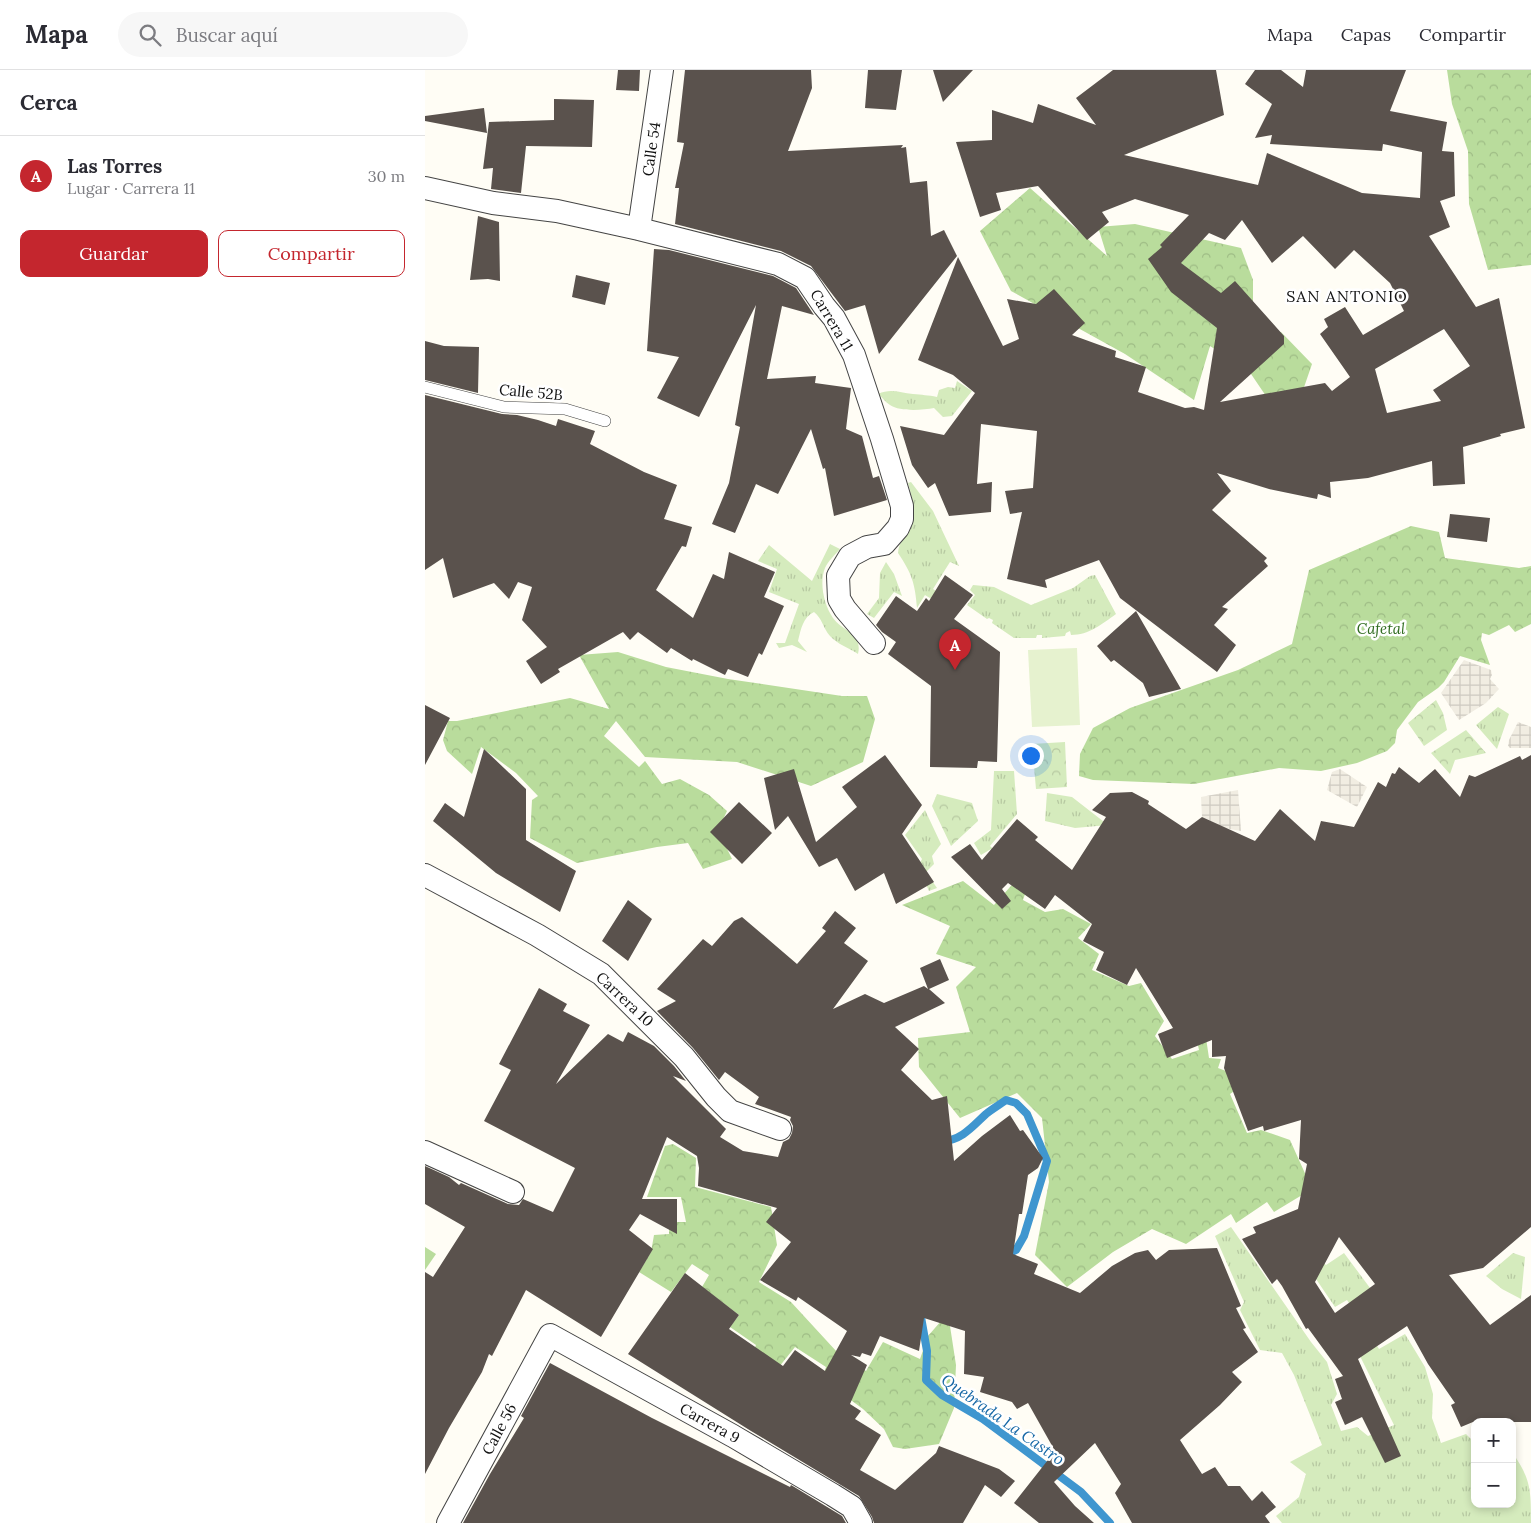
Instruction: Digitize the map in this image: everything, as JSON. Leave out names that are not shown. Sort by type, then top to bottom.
[{"type":"street","name":"Calle 54","points":[[639,228],[662,70]]},
{"type":"street","name":"Carrera 11","points":[[425,188],[493,203],[557,211],[639,228],[778,264],[805,278],[834,318],[853,355],[882,439],[902,506],[902,519],[884,544],[867,547],[850,556],[838,576],[839,599],[845,609],[874,643]]},
{"type":"street","name":"Carrera 10","points":[[425,875],[537,935],[601,974],[684,1057],[716,1097],[730,1111],[780,1129]]},
{"type":"street","points":[[425,1152],[513,1192]]},
{"type":"street","name":"Calle 56","points":[[448,1523],[550,1335]]},
{"type":"street","name":"Carrera 9","points":[[550,1335],[733,1436],[833,1495],[852,1507],[861,1523]]},
{"type":"lane","name":"Calle 52B","points":[[425,387],[504,407],[565,409],[605,421]]},
{"type":"green space","points":[[1447,70],[1531,70],[1531,265],[1488,270],[1469,204],[1468,151],[1452,104]]},
{"type":"green space","points":[[1030,188],[1107,256],[1098,227],[1135,224],[1241,248],[1253,280],[1253,336],[1281,332],[1312,364],[1301,396],[1270,402],[1249,371],[1210,346],[1194,400],[1125,354],[1011,291],[980,231]]},
{"type":"green space","points":[[957,381],[972,391],[952,416],[943,417],[934,408],[900,409],[888,404],[878,394],[891,391],[937,397],[939,390],[948,387],[955,388]]},
{"type":"green space","points":[[911,482],[933,511],[959,566],[950,562],[933,589],[942,595],[938,603],[925,595],[917,608],[912,579],[898,553],[899,546],[908,531],[912,519],[912,501],[908,483]]},
{"type":"green space","name":"Cafetal","points":[[1411,526],[1439,532],[1445,558],[1519,568],[1531,566],[1531,624],[1515,632],[1509,625],[1489,635],[1482,633],[1481,640],[1490,665],[1460,656],[1444,682],[1418,702],[1397,730],[1395,743],[1387,751],[1357,763],[1321,771],[1279,768],[1194,784],[1093,780],[1079,776],[1080,754],[1093,728],[1130,708],[1238,670],[1292,644],[1309,570]]},
{"type":"green space","points":[[830,544],[840,549],[828,563],[823,574],[825,600],[833,618],[855,637],[859,647],[858,654],[833,639],[814,612],[805,620],[798,641],[807,652],[792,645],[779,648],[776,643],[785,643],[799,604],[769,592],[777,569],[758,561],[769,545],[812,581]]},
{"type":"green space","points":[[886,562],[894,574],[902,596],[894,592],[874,618],[867,614],[879,598],[880,573]]},
{"type":"green space","points":[[1095,575],[1116,614],[1095,628],[1078,635],[1071,635],[1070,631],[1065,636],[1042,638],[1042,635],[1037,635],[1036,638],[1014,638],[992,623],[993,620],[987,619],[967,605],[975,595],[970,590],[973,585],[994,587],[1031,605],[1073,588],[1090,576]]},
{"type":"green space","points":[[1077,648],[1080,725],[1032,727],[1028,650]]},
{"type":"green space","points":[[618,652],[666,667],[728,679],[842,696],[867,696],[875,719],[863,762],[811,786],[737,762],[645,757],[616,721],[604,736],[639,767],[645,761],[662,784],[680,779],[709,795],[727,811],[718,830],[732,859],[703,869],[688,843],[657,847],[577,863],[530,838],[532,800],[538,796],[516,773],[481,747],[472,774],[447,751],[443,740],[448,721],[457,721],[570,698],[609,709],[579,655]]},
{"type":"green space","points":[[1436,700],[1443,713],[1447,730],[1424,746],[1408,723]]},
{"type":"green space","points":[[1498,707],[1509,714],[1497,749],[1476,725]]},
{"type":"green space","points":[[1466,730],[1486,753],[1455,760],[1450,774],[1431,753]]},
{"type":"green space","points":[[1065,742],[1067,787],[1036,789],[1032,744]]},
{"type":"green space","points":[[994,771],[1014,771],[1017,814],[990,846],[1003,858],[1002,862],[991,849],[981,855],[974,843],[991,830]]},
{"type":"green space","points":[[1047,793],[1072,797],[1108,825],[1075,828],[1045,821]]},
{"type":"green space","points":[[937,794],[972,803],[978,821],[951,846],[932,806]]},
{"type":"green space","points":[[925,810],[941,844],[932,856],[934,864],[926,872],[937,888],[929,891],[918,867],[922,859],[905,835]]},
{"type":"green space","points":[[1018,878],[1028,885],[1023,900],[1045,912],[1063,909],[1091,924],[1078,938],[1099,954],[1092,970],[1129,986],[1141,983],[1164,1021],[1155,1036],[1172,1059],[1199,1050],[1196,1036],[1206,1038],[1209,1058],[1221,1059],[1218,1068],[1250,1080],[1230,1094],[1247,1133],[1261,1130],[1290,1140],[1312,1189],[1274,1212],[1267,1202],[1236,1223],[1231,1214],[1186,1244],[1152,1229],[1113,1252],[1067,1287],[1035,1255],[1049,1182],[1042,1118],[1017,1093],[960,1118],[919,1067],[918,1038],[970,1032],[956,987],[976,967],[936,954],[950,926],[902,905],[963,881],[994,905]]},
{"type":"green space","points":[[673,1144],[696,1158],[695,1187],[771,1207],[777,1245],[759,1282],[791,1302],[837,1352],[866,1371],[883,1342],[920,1359],[928,1336],[948,1313],[956,1365],[954,1408],[939,1444],[905,1449],[893,1447],[884,1429],[863,1409],[822,1379],[826,1367],[795,1347],[775,1372],[750,1359],[756,1345],[730,1327],[739,1315],[702,1287],[709,1275],[692,1264],[671,1292],[639,1272],[651,1252],[654,1235],[669,1234],[669,1222],[686,1222],[681,1197],[647,1197],[665,1146]]},
{"type":"green space","points":[[1231,1227],[1327,1362],[1337,1394],[1331,1405],[1341,1431],[1357,1427],[1368,1436],[1394,1425],[1359,1354],[1372,1339],[1347,1300],[1335,1307],[1295,1248],[1302,1246],[1326,1265],[1344,1253],[1376,1296],[1358,1314],[1379,1349],[1405,1334],[1425,1367],[1433,1394],[1432,1418],[1441,1443],[1466,1434],[1471,1439],[1471,1508],[1516,1508],[1516,1458],[1529,1485],[1531,1523],[1282,1523],[1276,1516],[1299,1497],[1306,1474],[1290,1462],[1322,1445],[1294,1375],[1282,1353],[1260,1350],[1240,1310],[1244,1302],[1215,1236]]},
{"type":"green space","points":[[425,1247],[436,1254],[425,1270]]},
{"type":"green space","points":[[1513,1253],[1525,1257],[1521,1299],[1502,1289],[1486,1276]]},
{"type":"shaded area","points":[[1464,660],[1491,670],[1492,675],[1490,679],[1499,689],[1486,703],[1459,720],[1441,693]]},
{"type":"shaded area","points":[[1518,722],[1531,727],[1531,748],[1510,748],[1508,746]]},
{"type":"shaded area","points":[[1340,769],[1367,787],[1357,807],[1327,790],[1332,772]]},
{"type":"shaded area","points":[[1238,790],[1241,831],[1224,828],[1202,817],[1201,797]]},
{"type":"building","points":[[618,70],[640,70],[639,91],[616,90]]},
{"type":"building","points":[[685,70],[811,70],[812,88],[788,151],[903,145],[901,148],[906,147],[910,183],[927,181],[931,236],[944,230],[957,256],[879,354],[865,305],[845,311],[811,266],[781,251],[675,224],[679,188],[675,188],[684,143],[677,142]]},
{"type":"building","points":[[868,70],[902,70],[896,110],[865,108]]},
{"type":"building","points":[[933,70],[973,70],[943,102]]},
{"type":"building","points":[[1113,70],[1216,70],[1224,115],[1124,155],[1258,185],[1267,153],[1362,193],[1420,198],[1422,152],[1383,144],[1382,151],[1270,144],[1272,135],[1255,138],[1272,104],[1245,84],[1255,70],[1281,70],[1303,87],[1306,70],[1406,70],[1390,111],[1447,122],[1442,151],[1454,152],[1455,196],[1440,201],[1450,227],[1429,236],[1476,307],[1499,298],[1525,428],[1500,434],[1501,436],[1463,447],[1465,484],[1433,486],[1432,461],[1368,478],[1330,482],[1331,498],[1318,494],[1317,499],[1269,489],[1217,473],[1231,491],[1212,510],[1267,558],[1264,561],[1268,566],[1222,607],[1228,609],[1214,625],[1236,645],[1217,672],[1120,598],[1099,560],[1045,580],[1047,588],[1007,579],[1022,512],[1010,514],[1005,491],[1033,488],[1037,431],[981,424],[977,484],[992,482],[991,512],[949,516],[935,483],[928,488],[912,465],[900,426],[944,435],[975,393],[953,375],[918,360],[958,257],[1003,346],[1019,339],[1007,299],[1036,304],[1054,289],[1085,323],[1072,335],[1116,351],[1115,357],[1146,367],[1138,392],[1185,408],[1194,407],[1204,410],[1217,328],[1171,292],[1148,259],[1162,247],[1160,245],[1189,215],[1135,199],[1102,212],[1109,222],[1087,240],[1038,186],[996,193],[1001,210],[980,217],[956,142],[992,140],[992,110],[1033,123],[1038,104],[1096,125],[1076,98]],"holes":[[[1242,220],[1272,263],[1303,236],[1335,269],[1354,250],[1390,283],[1404,311],[1363,335],[1345,307],[1324,319],[1328,327],[1320,334],[1350,377],[1332,391],[1325,383],[1220,402],[1284,344],[1284,336],[1235,281],[1221,293],[1181,263],[1209,233],[1225,240]],[[1444,329],[1470,366],[1433,390],[1441,401],[1387,413],[1375,369]]]},
{"type":"building","points":[[554,99],[594,100],[592,147],[526,146],[521,193],[491,189],[493,168],[483,169],[489,122],[554,120]]},
{"type":"building","points":[[484,108],[487,133],[425,121],[425,116]]},
{"type":"building","points":[[478,216],[499,222],[500,281],[488,279],[470,280]]},
{"type":"building","points":[[654,249],[669,250],[773,276],[796,288],[814,315],[782,306],[767,379],[816,376],[815,383],[851,388],[846,429],[862,436],[873,478],[879,476],[887,500],[834,516],[825,468],[823,469],[811,429],[778,494],[756,484],[735,533],[712,524],[729,483],[740,427],[735,425],[756,305],[699,417],[657,398],[679,357],[647,351]]},
{"type":"building","points":[[576,275],[610,283],[605,305],[572,297]]},
{"type":"building","points":[[425,341],[444,346],[479,347],[478,393],[425,380]]},
{"type":"building","points":[[425,395],[502,414],[517,415],[556,426],[558,419],[595,431],[590,444],[644,472],[677,485],[664,519],[692,527],[686,547],[682,546],[656,590],[693,618],[713,574],[724,579],[729,552],[775,572],[764,597],[784,606],[762,655],[759,653],[748,677],[728,669],[725,675],[693,659],[692,661],[671,648],[667,653],[638,632],[630,640],[623,632],[558,669],[560,672],[541,684],[526,661],[547,647],[522,620],[532,587],[518,582],[509,599],[494,583],[453,598],[443,558],[425,570]]},
{"type":"building","points":[[1450,514],[1490,518],[1487,542],[1447,537]]},
{"type":"building","points":[[945,575],[973,595],[954,619],[1000,652],[997,762],[978,761],[977,768],[930,767],[931,686],[888,654],[896,642],[876,625],[896,596],[917,611],[926,598],[929,601]]},
{"type":"building","points":[[1136,611],[1181,689],[1149,697],[1143,683],[1114,660],[1111,662],[1097,646]]},
{"type":"building","points":[[425,705],[450,718],[425,765]]},
{"type":"building","points":[[484,749],[526,789],[526,840],[576,871],[560,912],[496,873],[433,821],[445,803],[464,817]]},
{"type":"building","points":[[885,755],[922,805],[902,834],[934,882],[896,904],[884,873],[855,891],[837,858],[819,867],[788,816],[775,830],[764,778],[794,769],[816,842],[857,807],[842,787]]},
{"type":"building","points":[[1531,755],[1531,1227],[1483,1268],[1449,1275],[1490,1325],[1531,1295],[1531,1422],[1516,1422],[1516,1418],[1471,1418],[1471,1423],[1461,1427],[1451,1405],[1455,1403],[1428,1364],[1407,1326],[1358,1359],[1401,1456],[1385,1463],[1362,1417],[1345,1425],[1335,1402],[1342,1399],[1335,1379],[1343,1376],[1308,1328],[1306,1329],[1277,1279],[1272,1284],[1242,1239],[1256,1233],[1253,1227],[1298,1209],[1307,1164],[1299,1159],[1301,1120],[1264,1131],[1263,1126],[1248,1131],[1224,1068],[1226,1056],[1212,1057],[1212,1040],[1167,1058],[1158,1034],[1173,1028],[1136,968],[1127,985],[1096,970],[1104,952],[1083,941],[1092,924],[1055,895],[1045,909],[1008,883],[1002,889],[1011,901],[1002,909],[951,857],[970,844],[982,860],[1017,819],[1038,837],[1035,840],[1072,870],[1106,817],[1092,810],[1110,793],[1132,792],[1149,801],[1148,804],[1186,829],[1202,817],[1255,841],[1280,809],[1315,841],[1321,821],[1354,827],[1378,782],[1386,787],[1392,773],[1395,774],[1399,767],[1419,783],[1435,769],[1460,797],[1469,775],[1475,777],[1520,756],[1522,760]],"holes":[[[1339,1237],[1375,1284],[1335,1313],[1315,1282]]]},
{"type":"building","points":[[739,802],[772,833],[742,864],[710,832]]},
{"type":"building","points":[[628,900],[652,919],[628,961],[602,941]]},
{"type":"building","points":[[835,911],[856,928],[844,943],[868,961],[833,1009],[865,994],[884,1003],[924,986],[928,989],[920,968],[940,959],[949,980],[929,989],[945,1003],[895,1027],[919,1049],[901,1070],[932,1100],[947,1096],[954,1161],[982,1136],[1010,1115],[1020,1131],[1023,1130],[1043,1158],[1038,1168],[1028,1175],[1022,1214],[1019,1214],[1013,1254],[1038,1264],[1034,1274],[1080,1293],[1112,1266],[1135,1253],[1148,1250],[1156,1260],[1169,1250],[1217,1248],[1241,1306],[1236,1308],[1246,1328],[1243,1329],[1258,1352],[1232,1372],[1242,1382],[1220,1405],[1180,1440],[1202,1474],[1215,1467],[1228,1486],[1240,1486],[1252,1501],[1262,1491],[1276,1507],[1265,1516],[1270,1523],[1132,1523],[1115,1493],[1121,1484],[1095,1443],[1054,1482],[1075,1506],[1094,1523],[1039,1523],[1014,1503],[1055,1451],[1028,1403],[1017,1409],[1012,1402],[980,1392],[984,1377],[964,1374],[965,1331],[924,1318],[919,1351],[880,1336],[871,1356],[862,1353],[860,1357],[851,1355],[867,1365],[850,1404],[861,1411],[855,1419],[881,1435],[860,1470],[895,1490],[936,1453],[939,1446],[999,1469],[1015,1481],[1001,1497],[985,1485],[963,1523],[874,1523],[859,1496],[628,1354],[685,1273],[739,1315],[729,1329],[783,1366],[795,1350],[825,1371],[847,1331],[798,1297],[796,1301],[760,1280],[791,1242],[766,1222],[777,1208],[698,1186],[699,1168],[697,1156],[667,1137],[642,1199],[677,1199],[677,1234],[640,1214],[629,1230],[653,1249],[601,1337],[526,1290],[492,1356],[489,1354],[482,1372],[425,1474],[425,1272],[433,1277],[465,1227],[425,1204],[425,1166],[449,1177],[459,1185],[461,1183],[508,1204],[519,1205],[523,1199],[553,1212],[575,1168],[484,1121],[511,1070],[499,1064],[539,988],[567,1004],[563,1011],[590,1025],[556,1084],[608,1034],[623,1042],[628,1032],[654,1046],[674,1066],[686,1081],[673,1076],[726,1129],[720,1137],[743,1151],[778,1157],[783,1142],[789,1139],[792,1133],[791,1117],[755,1104],[759,1097],[725,1072],[719,1080],[693,1048],[657,1011],[676,1001],[657,989],[703,939],[712,946],[734,921],[742,917],[797,964],[826,931],[822,928]]},
{"type":"building","points":[[550,1363],[652,1418],[790,1487],[791,1485],[842,1516],[846,1523],[463,1523],[524,1418],[521,1416]]},
{"type":"waterway","name":"Quebrada La Castro","points":[[942,1141],[961,1136],[988,1112],[1006,1100],[1016,1103],[1027,1114],[1047,1161],[1024,1236],[1016,1250],[1006,1255]]},
{"type":"waterway","name":"Quebrada La Castro","points":[[921,1317],[927,1351],[926,1380],[942,1395],[983,1419],[1081,1492],[1110,1523]]},
{"type":"place","name":"Las Torres","points":[[955,670]]},
{"type":"district","name":"SAN ANTONIO","points":[[1347,296]]}]
